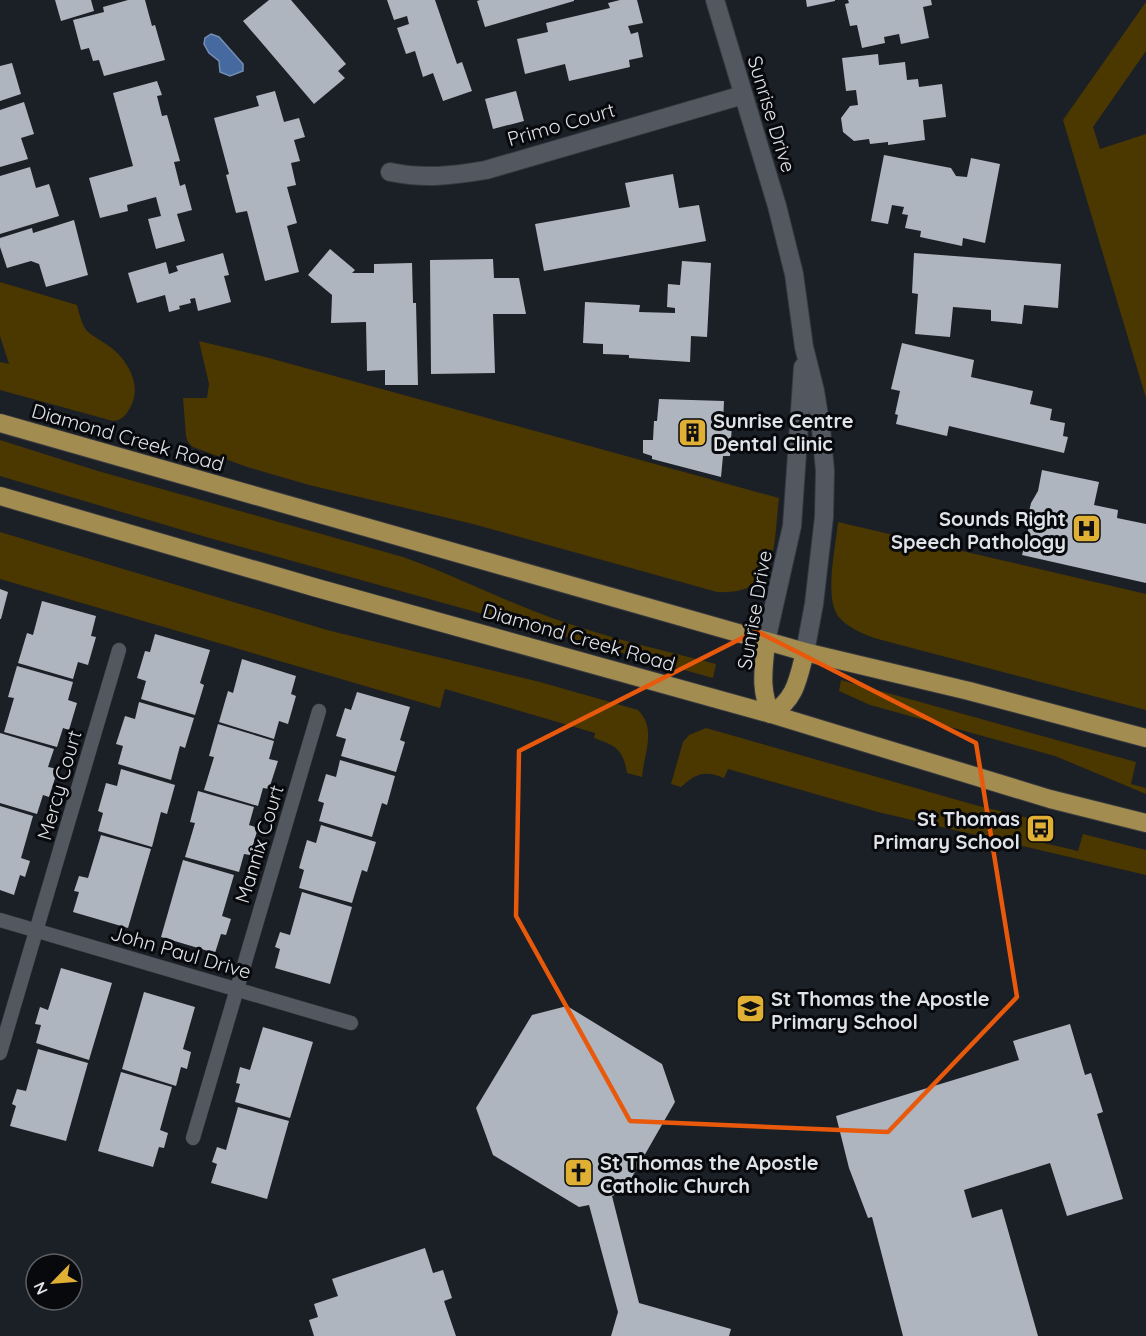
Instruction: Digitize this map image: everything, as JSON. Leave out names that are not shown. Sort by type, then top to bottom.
[{"type":"main road","name":"Diamond Creek Road","points":[[0,423],[805,652],[969,691],[1146,738]]},
{"type":"main road","name":"Diamond Creek Road","points":[[0,496],[328,591],[771,714],[1050,799],[1146,823]]},
{"type":"main road","name":"Sunrise Drive","points":[[766,641],[763,674],[764,699],[771,714],[784,706],[797,683],[805,652]]},
{"type":"street","name":"Sunrise Drive","points":[[715,0],[777,206],[794,274],[804,347],[821,428],[824,517],[805,652]]},
{"type":"street","name":"Primo Court","points":[[390,171],[414,177],[444,177],[486,170],[743,95]]},
{"type":"street","name":"Sunrise Drive","points":[[766,641],[792,526],[804,347]]},
{"type":"street","points":[[797,469],[824,467]]},
{"type":"lane","name":"Mercy Court","points":[[0,1053],[119,650]]},
{"type":"lane","name":"Mannix Court","points":[[193,1138],[319,711]]},
{"type":"lane","name":"John Paul Drive","points":[[0,920],[351,1023]]},
{"type":"highlighted area","points":[[756,631],[976,743],[1017,997],[888,1132],[630,1121],[516,916],[519,751]]},
{"type":"shaded area","points":[[1146,2],[1146,51],[1093,127],[1100,149],[1146,134],[1146,398],[1063,120]]},
{"type":"shaded area","points":[[0,282],[77,305],[87,331],[111,347],[129,369],[135,392],[128,411],[123,417],[113,421],[0,390],[0,362],[9,364],[0,336]]},
{"type":"shaded area","points":[[199,341],[269,358],[779,498],[776,533],[769,564],[763,576],[752,585],[738,591],[717,592],[473,524],[309,485],[247,467],[193,447],[186,436],[183,398],[207,398],[209,384]]},
{"type":"shaded area","points":[[0,440],[98,471],[403,557],[572,625],[716,664],[713,678],[206,537],[0,476]]},
{"type":"shaded area","points":[[838,522],[1146,594],[1146,710],[874,638],[859,632],[838,616],[834,607],[831,584]]},
{"type":"shaded area","points":[[0,532],[327,630],[540,682],[638,710],[644,717],[648,733],[642,777],[627,773],[621,753],[608,743],[594,738],[595,733],[445,689],[440,708],[0,579]]},
{"type":"shaded area","points":[[841,680],[1136,762],[1131,784],[1146,788],[1146,794],[1055,756],[870,705],[839,691]]},
{"type":"shaded area","points":[[706,728],[975,805],[1032,819],[1027,839],[1078,851],[1083,834],[1146,850],[1146,875],[878,812],[728,769],[724,778],[701,774],[681,787],[671,784],[683,742],[689,735]]},
{"type":"water","points":[[211,34],[219,37],[243,64],[243,71],[230,76],[220,72],[219,61],[209,53],[204,44],[205,38]]},
{"type":"building","points":[[55,0],[91,0],[94,11],[61,21]]},
{"type":"building","points":[[128,0],[145,0],[165,60],[104,76],[99,60],[93,61],[89,48],[81,50],[73,20],[104,12],[103,7]]},
{"type":"building","points":[[269,0],[291,0],[346,64],[338,71],[345,78],[314,104],[243,21]]},
{"type":"building","points":[[387,0],[435,0],[457,64],[462,62],[472,91],[443,101],[433,73],[423,77],[415,51],[406,54],[397,28],[409,24],[407,16],[394,20]]},
{"type":"building","points":[[637,0],[643,23],[628,26],[631,34],[638,32],[643,57],[629,60],[630,67],[569,81],[565,64],[525,74],[517,39],[548,32],[546,23],[610,8],[608,3]]},
{"type":"building","points":[[806,0],[835,0],[835,1],[807,7]]},
{"type":"building","points":[[848,0],[931,0],[932,5],[923,7],[929,38],[901,44],[899,34],[884,37],[885,43],[862,48],[857,25],[850,26],[845,4],[849,3]]},
{"type":"building","points":[[477,1],[574,1],[485,27]]},
{"type":"building","points":[[878,54],[879,65],[905,62],[907,80],[918,79],[919,87],[942,84],[946,117],[923,120],[925,140],[888,145],[888,142],[870,144],[869,139],[854,141],[843,132],[841,118],[850,106],[858,105],[856,90],[846,91],[842,58]]},
{"type":"building","points":[[12,63],[21,94],[0,101],[0,66]]},
{"type":"building","points":[[157,81],[162,95],[157,96],[162,116],[167,115],[180,161],[174,162],[180,186],[185,184],[192,210],[177,214],[185,241],[156,249],[148,219],[161,216],[156,197],[127,205],[128,211],[100,218],[89,178],[133,166],[113,93]]},
{"type":"building","points":[[275,91],[284,122],[299,118],[305,137],[294,140],[300,161],[291,163],[296,185],[287,187],[297,223],[287,226],[299,272],[265,281],[247,211],[236,213],[226,175],[229,174],[214,118],[259,106],[256,96]]},
{"type":"building","points":[[516,91],[524,121],[493,129],[485,99]]},
{"type":"building","points":[[24,102],[34,134],[21,138],[28,159],[0,167],[0,110]]},
{"type":"building","points":[[884,155],[951,168],[956,176],[967,177],[971,158],[1000,164],[985,243],[963,238],[962,246],[920,237],[921,231],[905,228],[908,215],[902,214],[904,207],[892,205],[888,224],[871,221]]},
{"type":"building","points":[[30,167],[36,188],[49,184],[59,216],[0,234],[0,176]]},
{"type":"building","points":[[673,174],[679,208],[699,205],[706,241],[544,271],[535,224],[630,207],[625,183]]},
{"type":"building","points":[[74,220],[88,275],[46,287],[39,264],[31,261],[7,268],[0,247],[0,238],[32,228],[33,233]]},
{"type":"building","points":[[330,249],[355,270],[352,273],[374,273],[374,264],[412,263],[413,303],[416,303],[418,385],[385,385],[385,370],[367,371],[366,322],[331,323],[332,295],[308,275]]},
{"type":"building","points":[[223,253],[229,275],[224,276],[231,302],[198,311],[195,298],[190,299],[191,303],[179,306],[180,309],[169,312],[165,295],[137,303],[128,273],[166,262],[169,274],[178,271],[176,266]]},
{"type":"building","points":[[914,253],[1061,264],[1058,308],[1024,305],[1022,324],[991,321],[991,310],[953,307],[950,337],[915,334],[918,294],[912,293]]},
{"type":"building","points":[[493,259],[494,278],[519,278],[526,314],[493,314],[495,373],[431,374],[430,260]]},
{"type":"building","points":[[682,261],[711,263],[707,337],[691,336],[690,362],[603,354],[603,344],[583,343],[585,302],[640,305],[639,312],[675,313],[675,308],[667,307],[668,284],[680,285]]},
{"type":"building","points":[[902,343],[974,360],[971,377],[1033,391],[1030,404],[1052,409],[1050,420],[1065,423],[1063,436],[1068,437],[1064,453],[949,426],[947,436],[896,424],[898,415],[895,414],[900,391],[891,389]]},
{"type":"building","name":"Sunrise Centre Dental Clinic","points":[[659,399],[724,401],[723,424],[732,424],[730,456],[723,456],[721,477],[652,459],[652,456],[643,453],[643,440],[653,440]]},
{"type":"building","name":"Sounds Right Speech Pathology","points":[[1042,470],[1099,482],[1094,505],[1118,510],[1117,518],[1146,524],[1146,583],[1022,555],[1028,533],[1031,503],[1038,491]]},
{"type":"building","points":[[0,589],[8,592],[1,619],[0,619]]},
{"type":"building","points":[[42,601],[96,616],[91,636],[96,637],[88,665],[78,662],[73,679],[18,663],[27,633],[33,635]]},
{"type":"building","points":[[155,634],[210,650],[200,683],[204,685],[195,715],[141,699],[146,681],[137,678],[145,651],[150,652]]},
{"type":"building","points":[[242,659],[296,676],[291,694],[296,696],[288,724],[279,721],[274,739],[219,722],[228,691],[233,693]]},
{"type":"building","points":[[17,666],[73,682],[68,700],[77,703],[69,730],[63,728],[57,747],[4,732],[14,698],[8,697]]},
{"type":"building","points":[[357,692],[410,707],[400,740],[405,742],[396,772],[341,756],[346,739],[336,736],[345,708],[351,710]]},
{"type":"building","points":[[139,702],[194,718],[185,748],[180,746],[171,780],[118,764],[123,746],[116,744],[125,716],[135,719]]},
{"type":"building","points":[[218,724],[274,741],[269,759],[278,761],[269,789],[263,788],[258,806],[204,790],[214,757],[209,756]]},
{"type":"building","points":[[0,733],[54,749],[48,767],[58,769],[49,797],[43,795],[37,814],[0,803]]},
{"type":"building","points":[[340,760],[395,776],[387,805],[382,803],[372,837],[319,821],[324,803],[318,801],[326,774],[336,777]]},
{"type":"building","points":[[121,769],[175,785],[167,814],[161,812],[152,847],[98,831],[103,813],[98,811],[106,783],[117,786]]},
{"type":"building","points":[[198,791],[254,807],[249,825],[258,828],[250,855],[244,854],[239,872],[185,857],[195,823],[190,822]]},
{"type":"building","points":[[0,806],[33,816],[21,858],[30,861],[25,877],[20,875],[14,895],[0,890]]},
{"type":"building","points":[[321,825],[376,842],[367,872],[362,870],[352,903],[299,888],[304,870],[299,868],[307,840],[316,843]]},
{"type":"building","points":[[101,835],[151,849],[128,928],[73,912],[79,892],[74,891],[79,876],[88,878]]},
{"type":"building","points":[[183,860],[234,875],[222,916],[231,919],[226,935],[221,934],[215,953],[161,937]]},
{"type":"building","points":[[302,892],[352,907],[330,984],[275,968],[280,949],[275,947],[280,932],[290,935]]},
{"type":"building","points":[[61,968],[112,983],[89,1060],[36,1043],[41,1025],[35,1024],[40,1007],[48,1010]]},
{"type":"building","points":[[144,992],[195,1007],[183,1049],[191,1052],[187,1069],[181,1067],[176,1086],[122,1069]]},
{"type":"building","name":"St Thomas the Apostle Catholic Church","points":[[567,1006],[662,1064],[675,1102],[624,1191],[612,1196],[639,1303],[731,1329],[729,1336],[611,1336],[618,1312],[589,1205],[579,1207],[493,1155],[476,1108],[532,1015]]},
{"type":"building","points":[[1070,1024],[1085,1075],[1091,1073],[1103,1112],[1097,1114],[1123,1199],[1067,1216],[1050,1163],[964,1190],[972,1218],[1002,1209],[1038,1336],[903,1336],[872,1217],[868,1218],[849,1168],[836,1116],[1019,1060],[1013,1041]]},
{"type":"building","points":[[263,1027],[313,1042],[290,1118],[235,1102],[240,1084],[236,1083],[240,1067],[250,1070]]},
{"type":"building","points":[[38,1049],[88,1063],[66,1141],[10,1126],[16,1106],[12,1104],[17,1089],[26,1091]]},
{"type":"building","points":[[121,1072],[172,1087],[160,1130],[168,1133],[164,1148],[159,1147],[153,1167],[98,1151]]},
{"type":"building","points":[[238,1107],[289,1121],[267,1199],[211,1183],[217,1164],[212,1162],[217,1147],[226,1150]]},
{"type":"building","points":[[425,1248],[433,1273],[443,1270],[452,1298],[444,1301],[456,1336],[314,1336],[309,1320],[318,1317],[314,1304],[338,1296],[332,1279]]},
{"type":"place","name":"Sunrise Centre Dental Clinic","points":[[692,432]]},
{"type":"place","name":"Sounds Right Speech Pathology","points":[[1087,529]]},
{"type":"place","name":"St Thomas Primary School","points":[[1041,829]]},
{"type":"place","name":"St Thomas the Apostle Primary School","points":[[750,1009]]},
{"type":"place","name":"St Thomas the Apostle Catholic Church","points":[[579,1173]]}]
